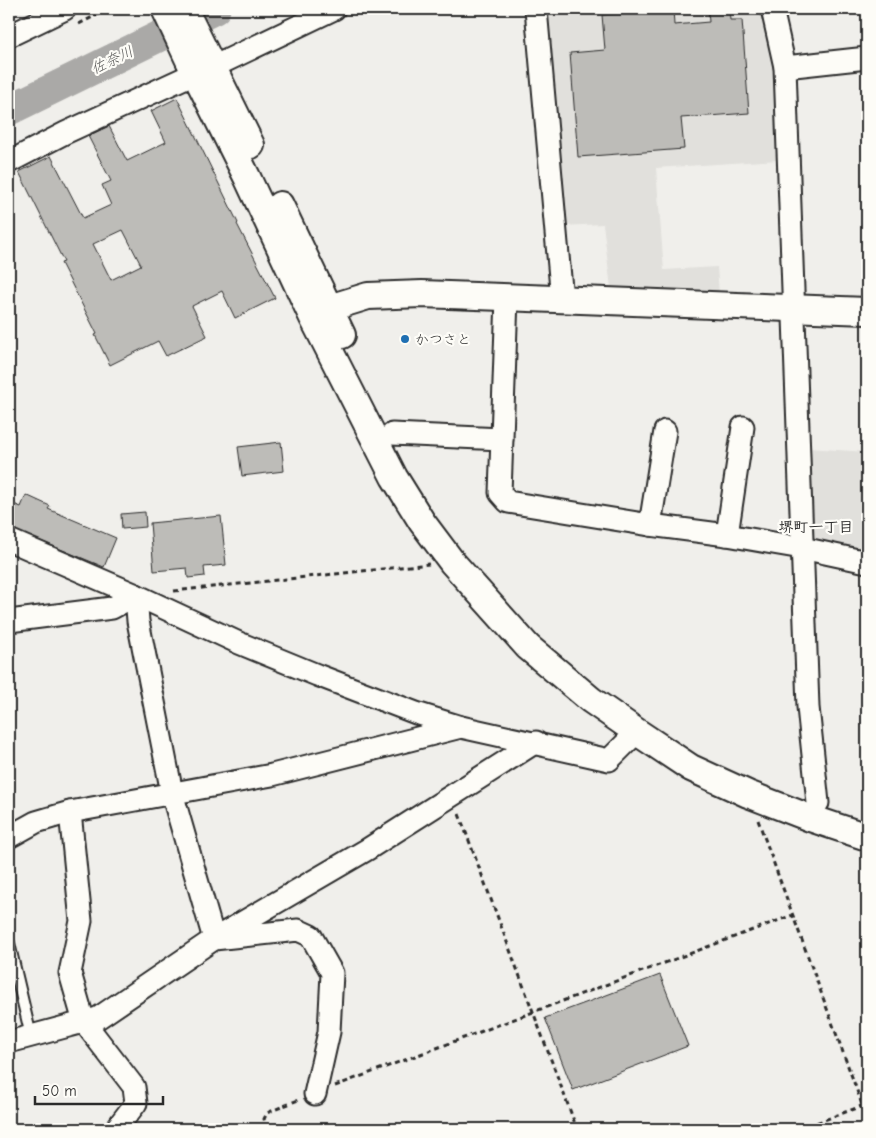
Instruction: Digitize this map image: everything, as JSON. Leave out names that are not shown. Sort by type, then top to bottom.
[{"type":"street","points":[[9,36],[65,9]]},
{"type":"street","points":[[165,9],[201,65]]},
{"type":"street","points":[[184,9],[201,65],[247,176],[320,312],[392,434],[429,502],[481,571],[537,631],[574,665],[669,736],[730,768],[818,802],[867,818]]},
{"type":"street","points":[[9,162],[201,65],[334,9]]},
{"type":"street","points":[[536,9],[562,300]]},
{"type":"street","points":[[772,9],[785,67],[808,707],[818,802]]},
{"type":"street","points":[[785,67],[867,58]]},
{"type":"street","points":[[320,312],[368,296],[422,294],[867,311]]},
{"type":"street","points":[[507,298],[500,493],[508,502],[650,525],[727,535],[867,562]]},
{"type":"street","points":[[320,312],[394,477],[422,522],[452,562],[528,648],[592,700],[691,768],[748,794],[810,818],[867,837]]},
{"type":"street","points":[[727,535],[743,427]]},
{"type":"street","points":[[650,525],[666,431]]},
{"type":"street","points":[[392,434],[502,439]]},
{"type":"street","points":[[9,540],[317,675],[416,713],[461,727],[536,742],[609,760],[637,732]]},
{"type":"street","points":[[9,621],[112,608],[136,596]]},
{"type":"street","points":[[136,596],[138,621],[172,793],[214,939]]},
{"type":"street","points":[[9,837],[36,822],[70,812],[272,775],[461,727]]},
{"type":"street","points":[[9,1042],[98,1018],[214,939],[452,797],[536,742]]},
{"type":"street","points":[[70,812],[81,921],[70,973],[84,1022],[134,1087],[136,1103],[116,1129]]},
{"type":"street","points":[[214,939],[298,930],[311,936],[332,973],[329,1032],[315,1094]]},
{"type":"lane","points":[[9,942],[31,1036]]},
{"type":"path","points":[[136,596],[452,562]]},
{"type":"path","points":[[748,794],[867,1118]]},
{"type":"path","points":[[452,797],[577,1129]]},
{"type":"path","points":[[267,1129],[264,1120],[267,1113],[793,915]]},
{"type":"path","points":[[800,1129],[867,1104]]},
{"type":"shaded area","points":[[544,9],[763,9],[775,77],[778,160],[656,168],[664,270],[717,267],[719,295],[611,288],[603,224],[562,226]]},
{"type":"shaded area","points":[[808,448],[867,452],[867,554],[821,544],[812,537]]},
{"type":"building","points":[[673,9],[674,25],[709,22],[708,9],[729,9],[730,20],[742,20],[749,113],[681,118],[684,149],[578,157],[570,53],[605,50],[602,15]]},
{"type":"building","points":[[177,98],[237,224],[275,298],[235,318],[222,291],[192,306],[207,336],[166,356],[158,341],[110,365],[95,335],[97,334],[61,263],[64,262],[19,172],[51,156],[83,218],[111,205],[102,185],[111,181],[88,136],[109,126],[127,161],[166,142],[151,111]],"holes":[[[123,230],[141,265],[111,280],[93,244]]]},
{"type":"building","points":[[281,442],[284,471],[242,476],[238,447]]},
{"type":"building","points":[[26,495],[50,506],[48,509],[116,538],[104,567],[9,528],[9,502],[21,507]]},
{"type":"building","points":[[145,512],[146,527],[122,529],[121,514]]},
{"type":"building","points":[[221,516],[226,565],[204,567],[205,576],[188,578],[187,568],[154,571],[150,523]]},
{"type":"building","points":[[660,975],[688,1046],[573,1090],[545,1018]]},
{"type":"waterway","name":"佐奈川","points":[[9,110],[215,9]]},
{"type":"place","name":"かつさと","points":[[405,339]]},
{"type":"district","name":"堺町一丁目","points":[[816,527]]}]
